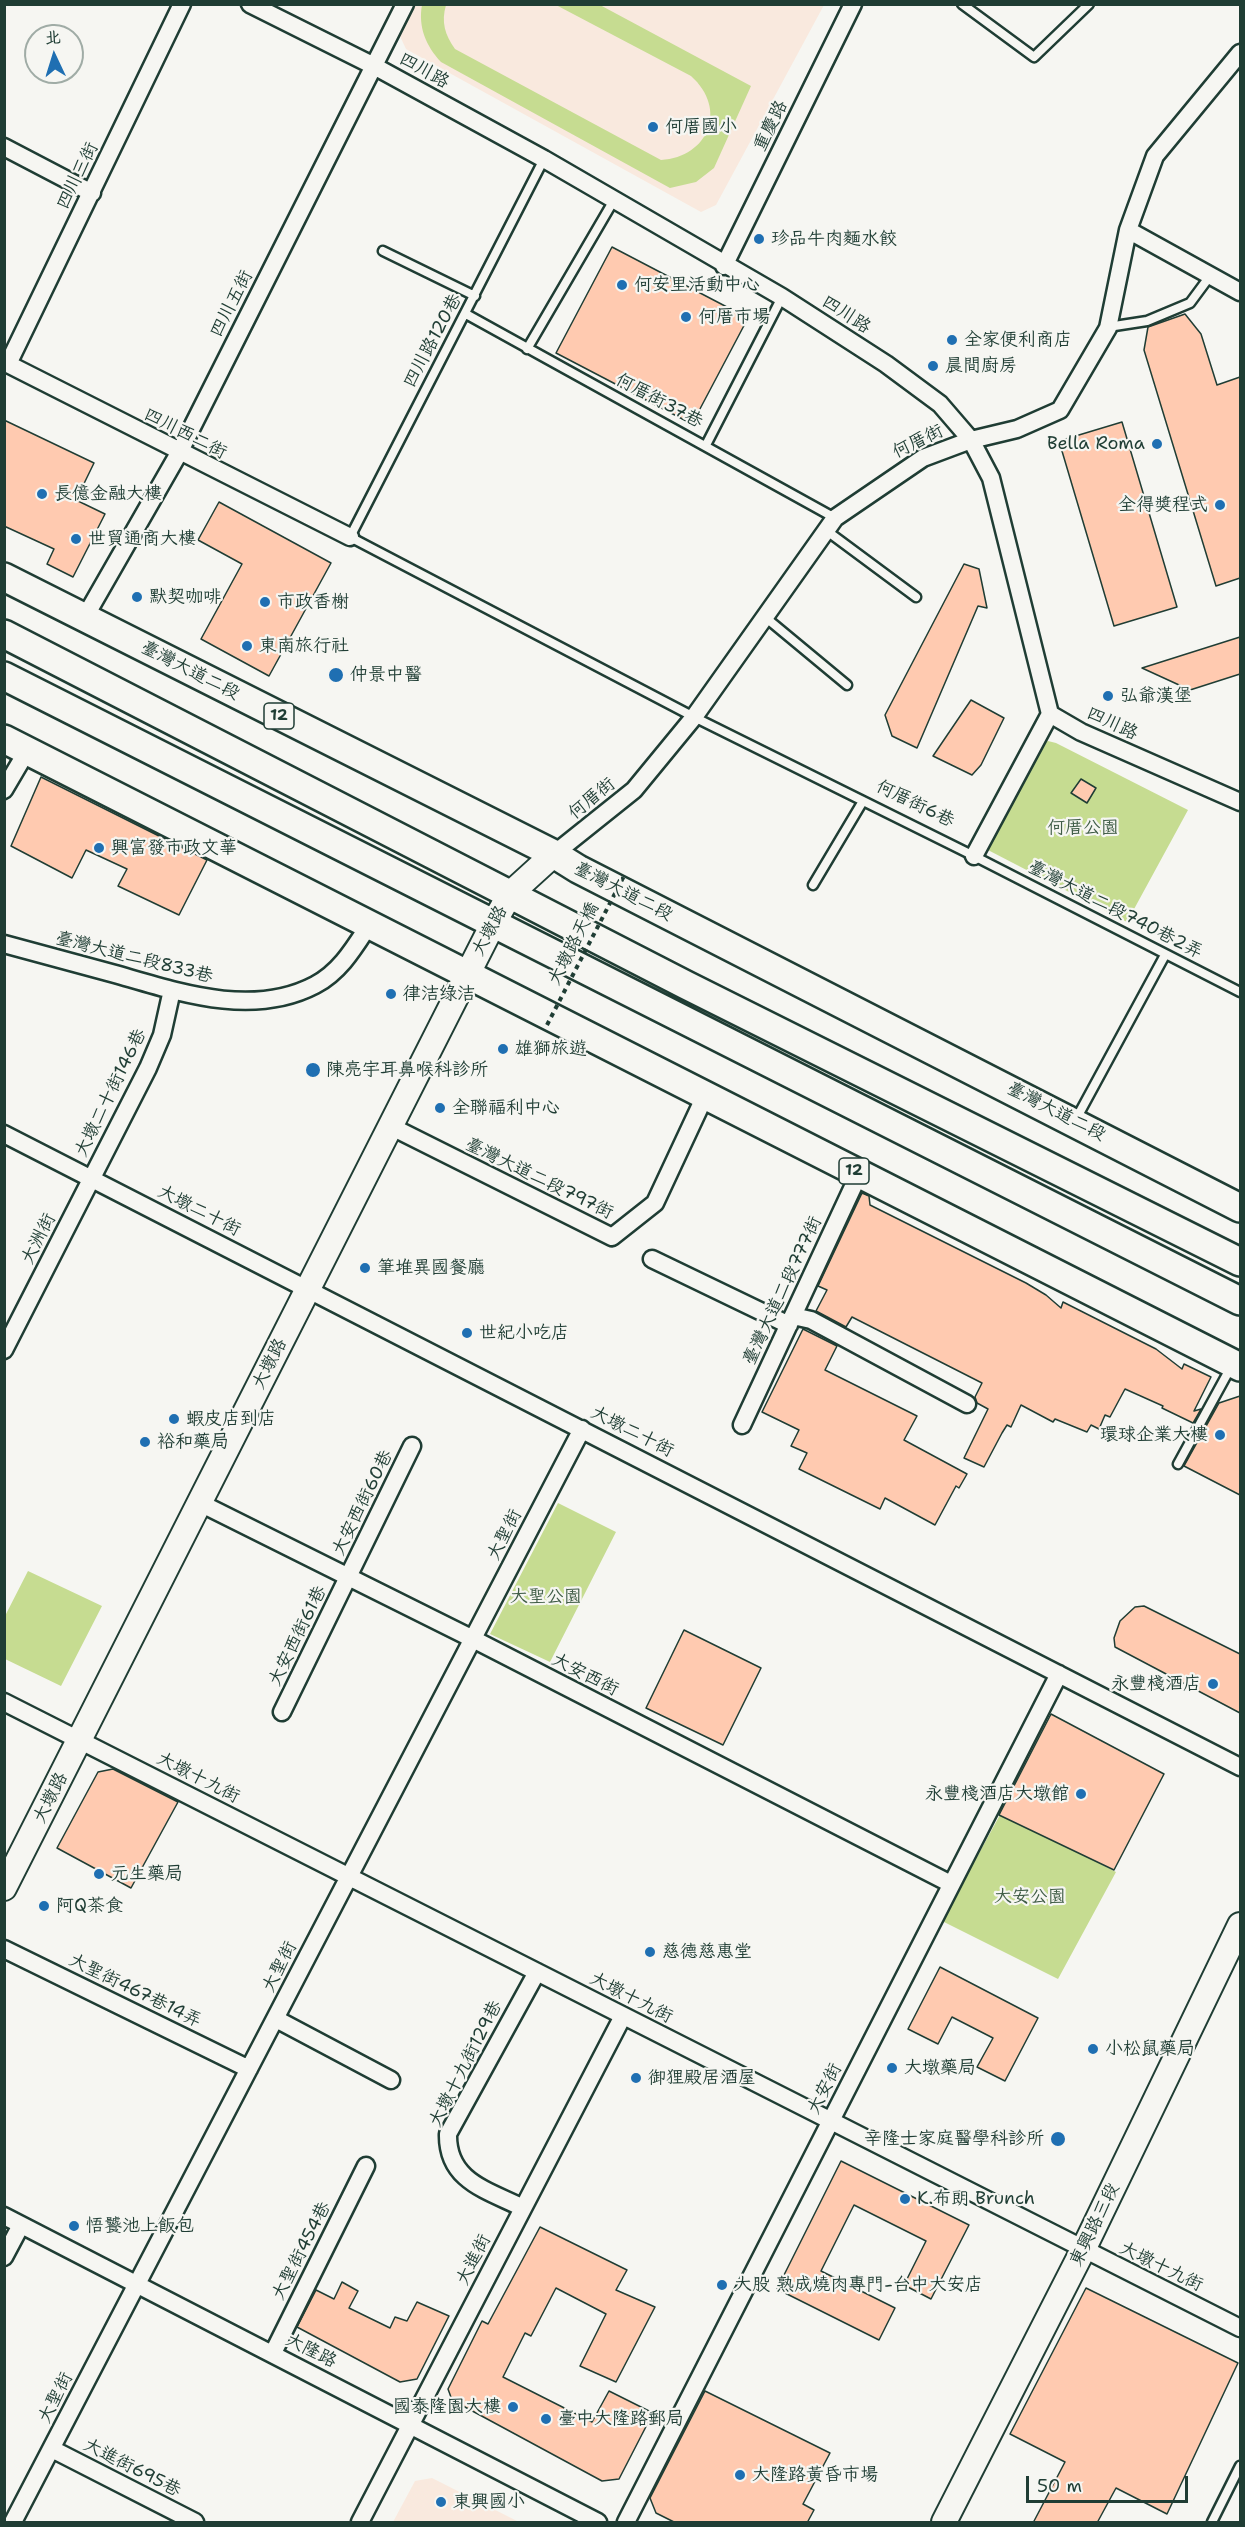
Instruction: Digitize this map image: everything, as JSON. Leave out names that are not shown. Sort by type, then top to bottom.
[{"type":"main road","name":"臺灣大道二段","points":[[4,577],[554,854],[578,869],[1240,1208]]},
{"type":"main road","points":[[4,634],[510,894],[1240,1262]]},
{"type":"main road","points":[[4,676],[1240,1301]]},
{"type":"main road","name":"12","points":[[16,745],[1237,1365]]},
{"type":"street","name":"四川三街","points":[[6,363],[92,193],[182,4]]},
{"type":"street","name":"四川路","points":[[250,4],[374,66],[544,159],[724,266],[782,297],[886,364],[940,404],[971,440],[991,478],[1050,714],[1081,732],[1240,802]]},
{"type":"street","name":"四川五街","points":[[85,617],[179,453],[405,4]]},
{"type":"street","name":"重慶路","points":[[724,266],[853,4]]},
{"type":"street","name":"何厝街","points":[[554,854],[634,790],[694,717],[831,524],[923,458],[971,440],[1017,429],[1060,410],[1107,327],[1128,230],[1155,156],[1240,53]]},
{"type":"street","points":[[4,147],[92,193]]},
{"type":"street","points":[[1128,230],[1240,291]]},
{"type":"street","name":"四川西二街","points":[[6,363],[179,453],[350,537]]},
{"type":"street","points":[[974,855],[1050,714]]},
{"type":"street","points":[[4,790],[16,745]]},
{"type":"street","name":"大墩路","points":[[4,1888],[81,1741],[493,924],[510,894],[554,854]]},
{"type":"street","name":"臺灣大道二段833巷","points":[[4,944],[172,990],[248,1002],[280,998],[315,985],[340,967],[369,925]]},
{"type":"street","name":"大墩二十街146巷","points":[[92,1178],[148,1068],[162,1035],[172,990]]},
{"type":"street","name":"臺灣大道二段797街","points":[[390,1126],[612,1237],[655,1203],[705,1096]]},
{"type":"street","name":"大墩二十街","points":[[4,1134],[309,1288],[1240,1767]]},
{"type":"street","name":"臺灣大道二段777街","points":[[742,1425],[859,1174]]},
{"type":"street","name":"大洲街","points":[[4,1350],[12,1318],[92,1178]]},
{"type":"street","points":[[652,1259],[791,1321],[812,1320],[968,1404]]},
{"type":"street","name":"大聖街","points":[[13,2523],[582,1429]]},
{"type":"street","name":"大安西街60巷","points":[[349,1577],[412,1446]]},
{"type":"street","name":"大安西街","points":[[200,1503],[473,1639],[951,1884]]},
{"type":"street","name":"大安西街61巷","points":[[282,1712],[349,1577]]},
{"type":"street","name":"大安街","points":[[626,2523],[1059,1674]]},
{"type":"street","name":"大墩十九街","points":[[4,1702],[1240,2328]]},
{"type":"street","name":"東興路三段","points":[[944,2523],[1083,2250],[1240,1925]]},
{"type":"street","name":"大聖街467巷14弄","points":[[4,1949],[249,2069]]},
{"type":"street","name":"大墩十九街129巷","points":[[523,2208],[465,2179],[453,2165],[447,2151],[448,2134],[537,1972]]},
{"type":"street","name":"大進街","points":[[360,2523],[623,2016]]},
{"type":"street","points":[[276,2019],[391,2080]]},
{"type":"street","name":"大聖街454巷","points":[[273,2353],[366,2166]]},
{"type":"street","name":"大隆路","points":[[4,2216],[138,2283],[598,2523]]},
{"type":"street","points":[[4,2257],[21,2225]]},
{"type":"street","name":"大進街695巷","points":[[52,2449],[195,2523]]},
{"type":"lane","points":[[962,4],[1034,57],[1089,4]]},
{"type":"lane","name":"四川路120巷","points":[[350,537],[544,159]]},
{"type":"lane","points":[[527,349],[614,200]]},
{"type":"lane","points":[[383,250],[475,296]]},
{"type":"lane","points":[[1107,327],[1148,321],[1190,303],[1210,276]]},
{"type":"lane","points":[[706,445],[782,297]]},
{"type":"lane","name":"何厝街37巷","points":[[466,314],[706,445],[831,524],[916,597]]},
{"type":"lane","name":"何厝街6巷","points":[[350,537],[694,717],[974,855]]},
{"type":"lane","points":[[765,618],[847,685]]},
{"type":"lane","points":[[813,885],[863,801]]},
{"type":"lane","name":"臺灣大道二段740巷2弄","points":[[974,855],[1240,992]]},
{"type":"lane","points":[[1074,1121],[1165,955]]},
{"type":"lane","points":[[1178,1464],[1237,1365]]},
{"type":"lane","points":[[1212,2523],[1240,2466]]},
{"type":"path","name":"大墩路天橋","points":[[547,1025],[625,874]]},
{"type":"shaded area","name":"何厝國小","points":[[414,5],[824,5],[716,205],[701,212],[406,49],[399,34]]},
{"type":"shaded area","name":"東興國小","points":[[432,2478],[519,2522],[393,2522],[415,2481]]},
{"type":"green space","points":[[422,5],[446,5],[445,28],[455,49],[661,160],[678,157],[691,150],[701,141],[708,129],[709,103],[702,89],[691,76],[556,5],[600,5],[751,86],[714,168],[696,182],[670,188],[441,62],[424,36],[421,21]]},
{"type":"green space","name":"何厝公園","points":[[1048,741],[1188,810],[1127,922],[986,849],[1042,743]]},
{"type":"green space","name":"大聖公園","points":[[558,1503],[616,1532],[550,1662],[490,1634]]},
{"type":"green space","points":[[28,1571],[102,1606],[61,1686],[5,1659],[5,1616]]},
{"type":"green space","name":"大安公園","points":[[1001,1813],[1116,1872],[1058,1979],[942,1921]]},
{"type":"building","name":"何安里活動中心","points":[[612,247],[748,318],[692,424],[556,353]]},
{"type":"building","points":[[1185,314],[1201,334],[1217,385],[1240,377],[1240,578],[1216,586],[1144,350],[1148,327]]},
{"type":"building","name":"長億金融大樓","points":[[4,420],[94,463],[76,500],[105,514],[73,577],[47,564],[54,549],[4,526]]},
{"type":"building","points":[[1122,422],[1177,607],[1114,626],[1059,441]]},
{"type":"building","name":"市政香榭","points":[[219,502],[331,563],[269,676],[201,639],[242,564],[198,540]]},
{"type":"building","points":[[964,564],[979,569],[987,608],[978,606],[917,748],[892,736],[885,715]]},
{"type":"building","points":[[1240,637],[1240,674],[1190,690],[1142,668]]},
{"type":"building","points":[[971,700],[1004,718],[981,765],[972,775],[933,756]]},
{"type":"building","name":"興富發市政文華","points":[[41,777],[207,860],[179,915],[118,886],[127,869],[86,850],[72,878],[11,846]]},
{"type":"building","points":[[1081,779],[1096,788],[1087,803],[1071,793]]},
{"type":"building","points":[[862,1193],[869,1196],[870,1205],[1026,1283],[1046,1295],[1061,1308],[1063,1302],[1156,1349],[1182,1369],[1184,1364],[1211,1377],[1194,1411],[1201,1409],[1193,1423],[1125,1389],[1110,1417],[1105,1415],[1099,1429],[1091,1425],[1087,1432],[1055,1419],[1053,1422],[1021,1405],[1011,1427],[1007,1425],[984,1467],[964,1458],[988,1409],[977,1403],[975,1397],[982,1383],[852,1317],[846,1327],[816,1311],[827,1290],[818,1286]]},
{"type":"building","points":[[803,1329],[837,1346],[825,1370],[917,1416],[904,1440],[967,1474],[959,1488],[956,1486],[935,1525],[885,1498],[880,1509],[799,1469],[807,1453],[791,1446],[799,1430],[762,1412]]},
{"type":"building","name":"環球企業大樓","points":[[1240,1396],[1240,1495],[1184,1466],[1219,1403]]},
{"type":"building","name":"永豐棧酒店","points":[[1144,1606],[1240,1654],[1240,1713],[1115,1647],[1114,1638],[1120,1621],[1135,1607]]},
{"type":"building","points":[[684,1630],[761,1668],[723,1745],[646,1708]]},
{"type":"building","name":"永豐棧酒店大墩館","points":[[1051,1714],[1164,1774],[1114,1870],[999,1815]]},
{"type":"building","points":[[113,1769],[178,1802],[131,1888],[57,1848],[98,1772]]},
{"type":"building","points":[[940,1967],[1038,2018],[1005,2081],[977,2067],[993,2038],[952,2017],[938,2044],[908,2029]]},
{"type":"building","points":[[841,2161],[969,2225],[931,2299],[904,2285],[926,2241],[854,2205],[821,2271],[895,2308],[879,2340],[777,2289]]},
{"type":"building","points":[[540,2227],[627,2270],[616,2290],[655,2307],[616,2382],[580,2366],[606,2314],[556,2288],[531,2336],[525,2333],[503,2377],[592,2422],[609,2391],[653,2413],[619,2479],[602,2481],[452,2400],[448,2389],[482,2321],[488,2324]]},
{"type":"building","points":[[342,2282],[358,2291],[349,2308],[390,2328],[395,2317],[407,2321],[417,2302],[449,2316],[417,2379],[400,2382],[297,2327],[316,2290],[334,2299]]},
{"type":"building","points":[[1086,2288],[1238,2363],[1167,2514],[1116,2488],[1097,2523],[1033,2523],[1065,2462],[1010,2434]]},
{"type":"building","name":"大隆路黃昏市場","points":[[705,2391],[830,2453],[803,2504],[814,2510],[807,2523],[676,2523],[656,2513],[650,2498]]},
{"type":"place","name":"何厝國小","points":[[653,127]]},
{"type":"place","name":"珍品牛肉麵水餃","points":[[759,239]]},
{"type":"place","name":"何安里活動中心","points":[[622,285]]},
{"type":"place","name":"何厝市場","points":[[686,317]]},
{"type":"place","name":"全家便利商店","points":[[952,340]]},
{"type":"place","name":"晨間廚房","points":[[933,366]]},
{"type":"place","name":"Bella Roma","points":[[1157,444]]},
{"type":"place","name":"長億金融大樓","points":[[42,494]]},
{"type":"place","name":"全得獎程式","points":[[1220,505]]},
{"type":"place","name":"世貿通商大樓","points":[[76,539]]},
{"type":"place","name":"默契咖啡","points":[[137,597]]},
{"type":"place","name":"市政香榭","points":[[265,602]]},
{"type":"place","name":"東南旅行社","points":[[247,646]]},
{"type":"place","name":"仲景中醫","points":[[336,675]]},
{"type":"place","name":"弘爺漢堡","points":[[1108,696]]},
{"type":"place","name":"興富發市政文華","points":[[99,848]]},
{"type":"place","name":"律洁绿洁","points":[[391,994]]},
{"type":"place","name":"雄獅旅遊","points":[[503,1049]]},
{"type":"place","name":"陳亮宇耳鼻喉科診所","points":[[313,1070]]},
{"type":"place","name":"全聯福利中心","points":[[440,1108]]},
{"type":"place","name":"筆堆異國餐廳","points":[[365,1268]]},
{"type":"place","name":"世紀小吃店","points":[[467,1333]]},
{"type":"place","name":"蝦皮店到店","points":[[174,1419]]},
{"type":"place","name":"環球企業大樓","points":[[1220,1435]]},
{"type":"place","name":"裕和藥局","points":[[145,1442]]},
{"type":"place","name":"永豐棧酒店","points":[[1213,1684]]},
{"type":"place","name":"永豐棧酒店大墩館","points":[[1081,1794]]},
{"type":"place","name":"元生藥局","points":[[99,1874]]},
{"type":"place","name":"阿Q茶食","points":[[44,1906]]},
{"type":"place","name":"慈德慈惠堂","points":[[650,1952]]},
{"type":"place","name":"小松鼠藥局","points":[[1093,2049]]},
{"type":"place","name":"大墩藥局","points":[[892,2068]]},
{"type":"place","name":"御狸殿居酒屋","points":[[636,2078]]},
{"type":"place","name":"辛隆士家庭醫學科診所","points":[[1058,2139]]},
{"type":"place","name":"K.布朗 Brunch","points":[[905,2199]]},
{"type":"place","name":"悟饕池上飯包","points":[[74,2226]]},
{"type":"place","name":"大股 熟成燒肉專門-台中大安店","points":[[722,2285]]},
{"type":"place","name":"國泰隆園大樓","points":[[513,2407]]},
{"type":"place","name":"臺中大隆路郵局","points":[[546,2419]]},
{"type":"place","name":"大隆路黃昏市場","points":[[740,2475]]},
{"type":"place","name":"東興國小","points":[[441,2502]]}]
